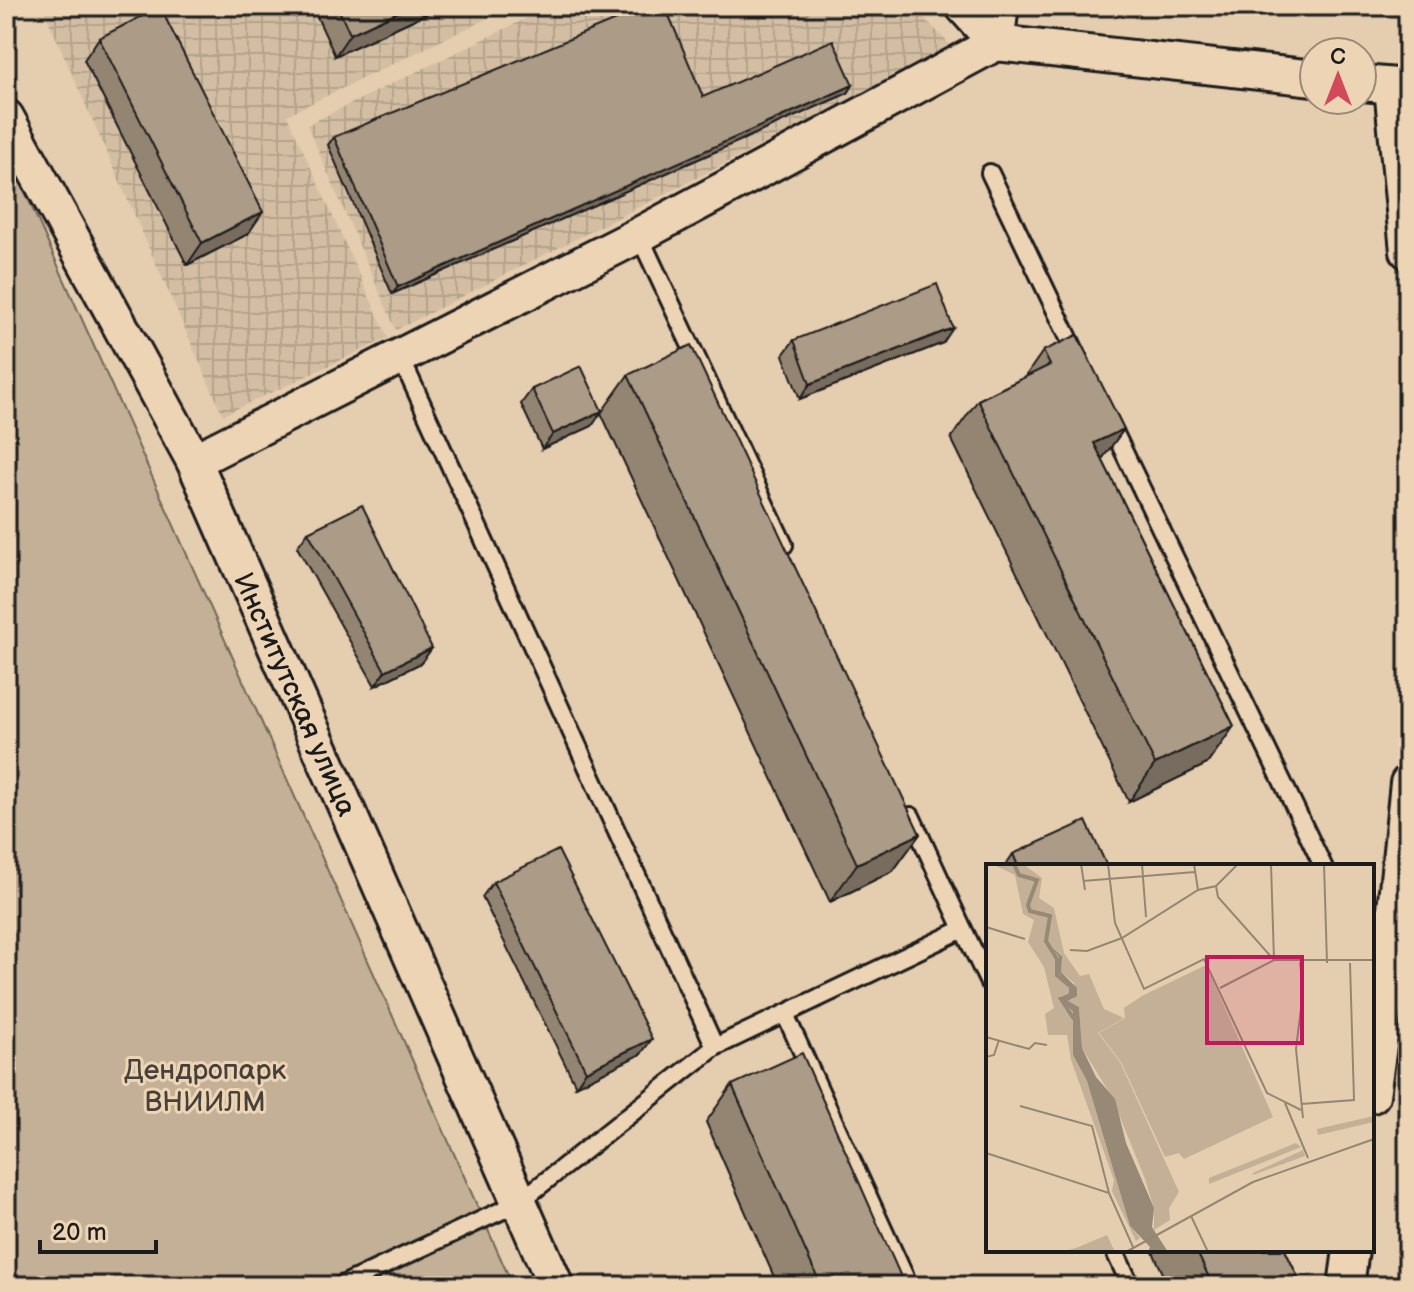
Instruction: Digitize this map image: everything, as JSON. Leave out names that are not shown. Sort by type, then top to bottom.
[{"type":"street","points":[[963,6],[996,43]]},
{"type":"street","points":[[996,43],[1001,6]]},
{"type":"street","points":[[194,461],[639,235],[996,43],[1298,76]]},
{"type":"street","points":[[1387,86],[1408,251]]},
{"type":"street","name":"Институтская улица","points":[[6,117],[194,461],[556,1286]]},
{"type":"street","points":[[1374,1063],[1379,982],[1408,783]]},
{"type":"street","points":[[1346,1286],[1351,1252]]},
{"type":"lane","points":[[990,173],[1085,371]]},
{"type":"lane","points":[[639,235],[795,567]]},
{"type":"lane","points":[[400,356],[715,1047]]},
{"type":"lane","points":[[1099,399],[1322,864]]},
{"type":"lane","points":[[903,798],[986,977]]},
{"type":"lane","points":[[340,1286],[518,1203],[715,1047],[963,929]]},
{"type":"lane","points":[[785,1014],[909,1286]]},
{"type":"lane","points":[[1115,1252],[1131,1286]]},
{"type":"shaded area","points":[[42,6],[513,6],[287,115],[388,338],[223,415]]},
{"type":"shaded area","points":[[552,6],[913,6],[953,48],[396,330],[307,125]]},
{"type":"green space","name":"Дендропарк ВНИИЛМ","points":[[6,149],[513,1286],[6,1286]]},
{"type":"building","points":[[337,6],[411,6],[350,34]]},
{"type":"building","points":[[649,6],[665,6],[703,97],[833,40],[853,85],[398,287],[334,137]]},
{"type":"building","points":[[160,7],[263,212],[202,243],[99,38]]},
{"type":"building","points":[[937,284],[953,328],[810,384],[794,340]]},
{"type":"building","points":[[1077,335],[1124,429],[1094,443],[1234,726],[1155,764],[978,400],[1050,365],[1043,351]]},
{"type":"building","points":[[691,345],[920,834],[857,864],[628,375]]},
{"type":"building","points":[[581,366],[602,411],[553,434],[532,389]]},
{"type":"building","points":[[362,505],[432,648],[385,671],[308,532]]},
{"type":"building","points":[[1086,821],[1106,864],[1017,864],[1013,854]]},
{"type":"building","points":[[558,850],[652,1039],[586,1071],[493,882]]},
{"type":"building","points":[[802,1053],[905,1286],[821,1286],[732,1085]]},
{"type":"building","points":[[1197,1252],[1286,1252],[1302,1286],[1213,1286]]}]
